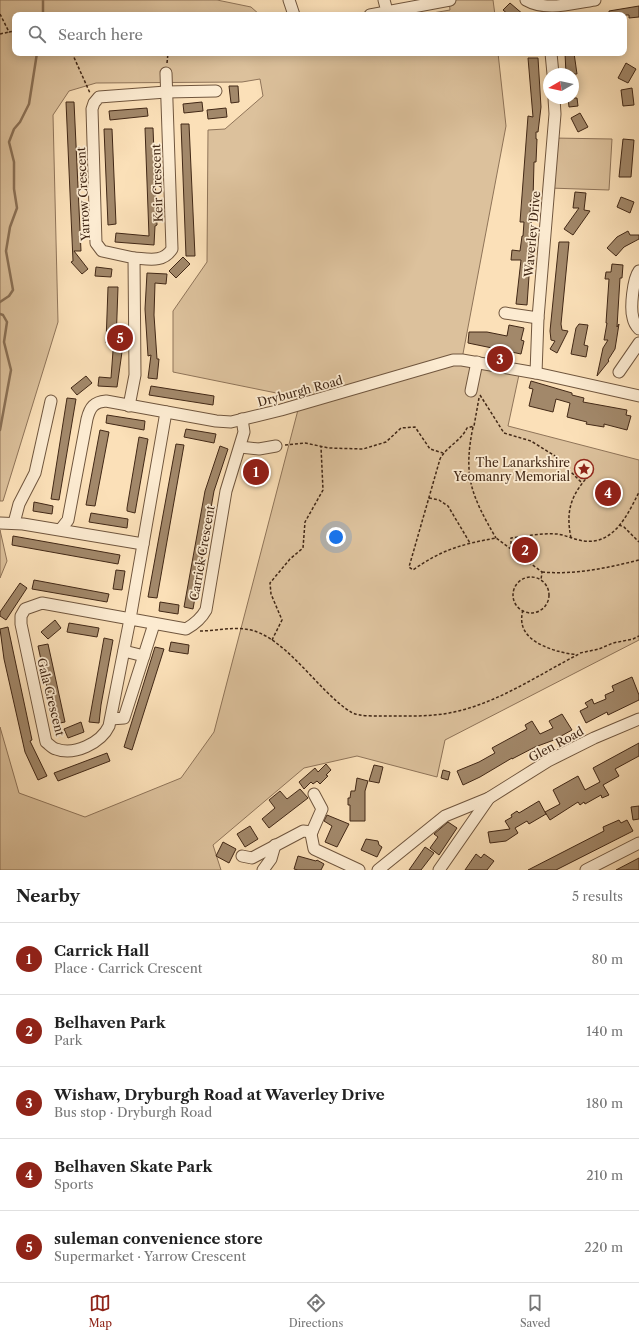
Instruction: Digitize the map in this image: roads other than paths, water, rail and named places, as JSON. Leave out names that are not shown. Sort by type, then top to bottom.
[{"type":"street","points":[[384,0],[388,12]]},
{"type":"street","points":[[393,12],[450,0]]},
{"type":"street","points":[[526,0],[537,5],[548,7],[595,0]]},
{"type":"street","points":[[291,1],[293,12]]},
{"type":"street","points":[[551,56],[552,68]]},
{"type":"street","name":"Keir Crescent","points":[[134,258],[158,260],[168,256],[172,249],[166,73]]},
{"type":"street","points":[[166,92],[216,91]]},
{"type":"street","name":"Yarrow Crescent","points":[[134,258],[102,252],[96,243],[92,109],[94,102],[99,97],[166,92]]},
{"type":"street","name":"Waverley Drive","points":[[536,373],[538,318],[555,114],[554,104]]},
{"type":"street","points":[[129,406],[135,375],[134,258]]},
{"type":"street","points":[[639,271],[634,281],[632,313],[635,324],[639,329]]},
{"type":"street","points":[[505,313],[538,318]]},
{"type":"street","points":[[619,372],[639,344]]},
{"type":"street","name":"Dryburgh Road","points":[[61,529],[68,520],[90,408],[98,402],[106,401],[216,421],[231,422],[293,407],[453,360],[477,362],[536,373],[639,396]]},
{"type":"street","points":[[471,391],[477,362]]},
{"type":"street","points":[[14,523],[19,504],[35,473],[51,401]]},
{"type":"street","name":"Gala Crescent","points":[[130,620],[42,603],[25,609],[21,616],[21,624],[46,742],[54,749],[66,751],[76,750],[100,738],[106,733],[111,718],[130,620],[166,412]]},
{"type":"street","name":"Carrick Crescent","points":[[154,624],[186,629],[202,618],[206,610],[226,491],[244,432],[242,419]]},
{"type":"street","points":[[240,447],[259,449],[276,446]]},
{"type":"street","points":[[0,523],[14,523],[61,529],[143,544]]},
{"type":"street","points":[[111,718],[124,718],[154,624],[130,620]]},
{"type":"street","points":[[124,651],[144,656]]},
{"type":"street","points":[[118,682],[134,685]]},
{"type":"street","name":"Glen Road","points":[[378,870],[445,816],[489,798],[548,761],[594,738],[639,719]]},
{"type":"street","points":[[314,794],[322,809],[313,829],[312,842],[314,849],[360,870]]},
{"type":"street","name":"Glen Road","points":[[440,868],[489,798]]},
{"type":"street","points":[[242,856],[252,858],[303,831],[313,829]]},
{"type":"street","points":[[586,870],[639,843]]},
{"type":"street","points":[[262,870],[271,859],[275,845]]},
{"type":"waterway","points":[[43,0],[43,12]]},
{"type":"waterway","points":[[0,302],[9,296],[13,290],[6,251],[10,227],[17,208],[14,189],[14,162],[9,142],[14,129],[20,122],[29,104],[37,56]]},
{"type":"waterway","points":[[0,314],[3,315],[7,322],[4,342],[11,370],[0,430]]},
{"type":"place","name":"suleman convenience store","points":[[120,338]]},
{"type":"place","name":"Wishaw, Dryburgh Road at Waverley Drive","points":[[500,359]]},
{"type":"place","name":"The Lanarkshire Yeomanry Memorial","points":[[584,469]]},
{"type":"place","name":"Carrick Hall","points":[[256,472]]},
{"type":"place","name":"Belhaven Skate Park","points":[[608,493]]},
{"type":"place","name":"Belhaven Park","points":[[525,550]]}]
